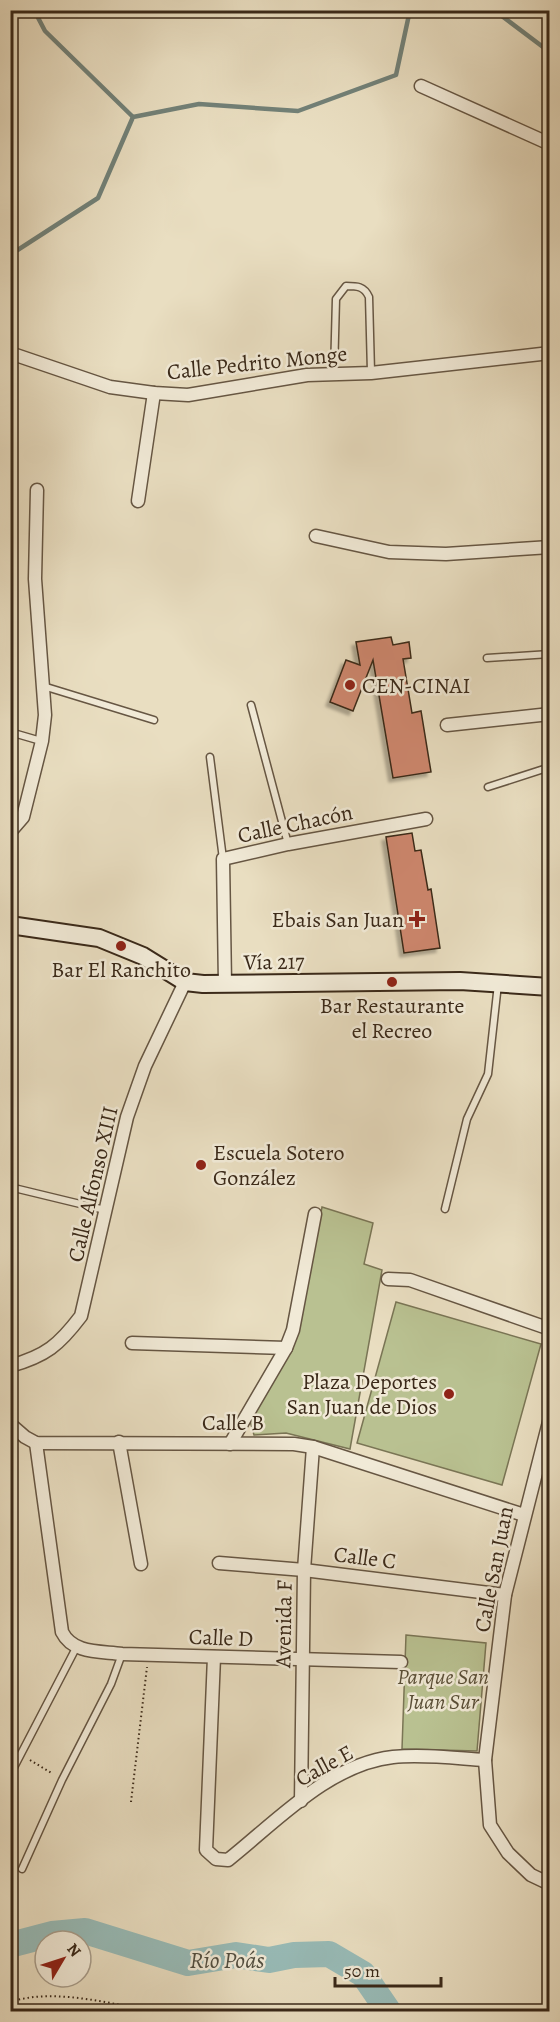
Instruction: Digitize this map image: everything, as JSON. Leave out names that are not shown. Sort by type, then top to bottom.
[{"type":"main road","name":"Vía 217","points":[[10,925],[99,938],[144,956],[185,981],[225,984],[460,981],[549,987]]},
{"type":"street","points":[[421,86],[549,144]]},
{"type":"street","name":"Calle Pedrito Monge","points":[[10,352],[110,387],[188,395],[307,375],[371,373],[549,353]]},
{"type":"street","points":[[138,501],[154,393]]},
{"type":"street","points":[[10,832],[23,817],[42,741],[45,715],[35,579],[37,490]]},
{"type":"street","points":[[316,536],[389,552],[446,554],[549,547]]},
{"type":"street","points":[[447,725],[549,714]]},
{"type":"street","name":"Calle Chacón","points":[[225,984],[223,860],[288,844],[426,819]]},
{"type":"street","name":"Calle Alfonso XIII","points":[[10,1366],[38,1358],[63,1340],[81,1316],[127,1117],[145,1066],[185,981]]},
{"type":"street","points":[[230,1444],[286,1348],[293,1330],[315,1214]]},
{"type":"street","points":[[388,1278],[411,1280],[549,1329]]},
{"type":"street","points":[[132,1343],[286,1348]]},
{"type":"street","name":"Calle San Juan","points":[[549,1418],[505,1596],[484,1760],[490,1825],[508,1852],[531,1875],[549,1884]]},
{"type":"street","points":[[10,1424],[24,1437],[36,1443],[62,1632],[66,1641],[76,1648]]},
{"type":"street","points":[[119,1442],[141,1564]]},
{"type":"street","name":"Calle B","points":[[36,1443],[294,1444],[313,1447],[524,1515]]},
{"type":"street","name":"Avenida F","points":[[301,1801],[304,1570],[313,1447]]},
{"type":"street","name":"Calle C","points":[[219,1563],[304,1570],[505,1596]]},
{"type":"street","name":"Calle D","points":[[76,1648],[122,1654],[303,1661],[401,1662]]},
{"type":"street","name":"Calle E","points":[[214,1657],[206,1850],[216,1858],[228,1860],[301,1801],[356,1767],[391,1757],[484,1760]]},
{"type":"lane","points":[[334,373],[336,298],[346,286],[358,286],[366,290],[369,297],[371,373]]},
{"type":"lane","points":[[487,658],[549,654]]},
{"type":"lane","points":[[43,686],[154,720]]},
{"type":"lane","points":[[251,705],[288,844]]},
{"type":"lane","points":[[10,732],[42,741]]},
{"type":"lane","points":[[210,757],[223,860]]},
{"type":"lane","points":[[488,787],[549,767]]},
{"type":"lane","points":[[445,1209],[467,1119],[488,1074],[498,983]]},
{"type":"lane","points":[[10,1186],[105,1210]]},
{"type":"lane","points":[[10,1775],[76,1648]]},
{"type":"lane","points":[[22,1869],[62,1780],[111,1684],[122,1654]]},
{"type":"path","points":[[131,1802],[148,1655]]},
{"type":"path","points":[[22,1755],[62,1780]]},
{"type":"path","points":[[10,2002],[23,1998],[76,1997],[138,2008]]},
{"type":"green space","points":[[322,1207],[373,1223],[364,1264],[382,1270],[350,1449],[286,1433],[254,1435],[250,1421],[301,1316]]},
{"type":"green space","name":"Plaza Deportes San Juan de Dios","points":[[396,1302],[541,1344],[502,1485],[357,1443]]},
{"type":"green space","name":"Parque San Juan Sur","points":[[406,1635],[486,1643],[477,1751],[402,1749]]},
{"type":"building","points":[[391,637],[393,645],[409,642],[411,658],[403,659],[412,713],[421,711],[431,772],[393,778],[373,660],[353,711],[330,702],[346,660],[360,665],[356,642]]},
{"type":"building","name":"Ebais San Juan","points":[[412,833],[415,851],[421,850],[428,890],[431,889],[440,948],[404,953],[386,837]]},
{"type":"waterway","points":[[34,10],[45,31],[133,117]]},
{"type":"waterway","points":[[10,255],[98,198],[133,117],[199,104],[298,111],[396,75],[410,10]]},
{"type":"waterway","points":[[494,10],[543,47],[550,46]]},
{"type":"waterway","name":"Río Poás","points":[[10,1945],[52,1934],[85,1931],[188,1963],[236,1955],[269,1960],[294,1955],[329,1954],[363,1974],[389,2012]]},
{"type":"place","name":"CEN-CINAI","points":[[350,685]]},
{"type":"place","name":"Ebais San Juan","points":[[417,919]]},
{"type":"place","name":"Bar El Ranchito","points":[[121,946]]},
{"type":"place","name":"Bar Restaurante el Recreo","points":[[392,982]]},
{"type":"place","name":"Escuela Sotero González","points":[[201,1165]]},
{"type":"place","name":"Plaza Deportes San Juan de Dios","points":[[449,1394]]}]
